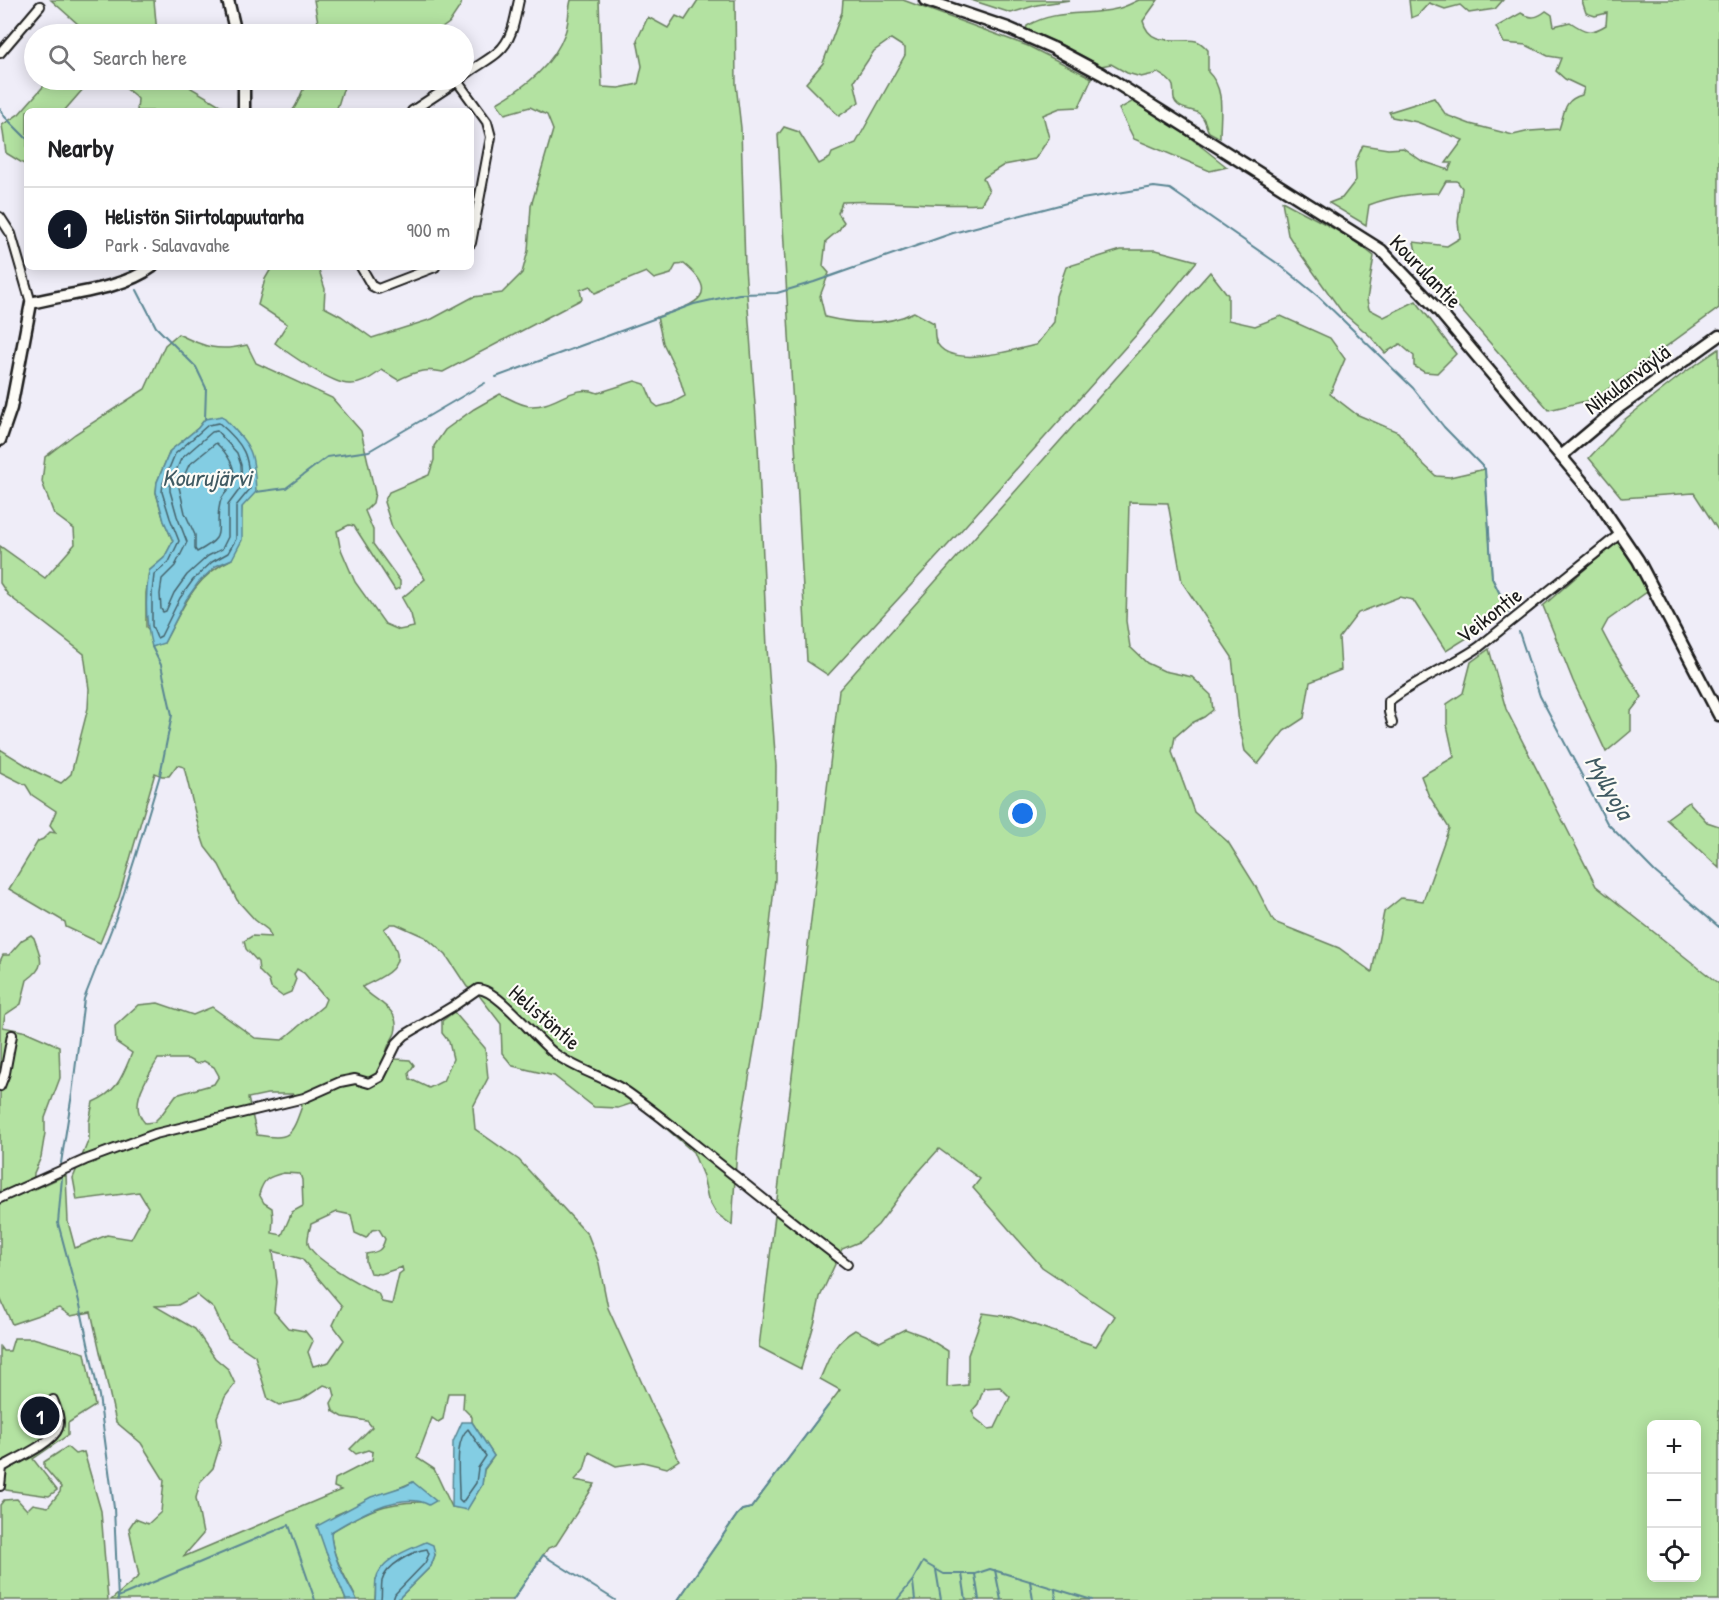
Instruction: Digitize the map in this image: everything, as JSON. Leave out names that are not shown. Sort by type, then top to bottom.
[{"type":"street","points":[[228,0],[234,24]]},
{"type":"street","points":[[474,67],[500,51],[512,32],[519,0]]},
{"type":"street","name":"Kourulantie","points":[[925,0],[1008,28],[1092,69],[1381,250],[1439,310],[1596,498],[1621,532],[1659,596],[1719,715]]},
{"type":"street","points":[[25,24],[40,6]]},
{"type":"street","points":[[0,53],[24,25]]},
{"type":"street","points":[[244,90],[244,108]]},
{"type":"street","points":[[416,108],[444,90]]},
{"type":"street","points":[[467,90],[487,122],[491,137],[474,227]]},
{"type":"street","points":[[0,217],[11,234],[31,303],[11,408],[0,440]]},
{"type":"street","points":[[31,303],[124,282],[148,270]]},
{"type":"street","points":[[363,270],[372,286],[378,289],[427,270]]},
{"type":"street","name":"Nikulanväylä","points":[[1561,456],[1618,408],[1719,336]]},
{"type":"street","name":"Veikontie","points":[[1392,723],[1389,700],[1479,647],[1621,532]]},
{"type":"street","name":"Helistöntie","points":[[0,1198],[85,1160],[155,1134],[304,1098],[340,1082],[355,1079],[369,1083],[380,1077],[397,1043],[405,1035],[478,989],[482,989],[488,991],[507,1007],[552,1052],[566,1062],[624,1090],[640,1101],[847,1264]]},
{"type":"street","points":[[0,1086],[5,1073],[12,1035]]},
{"type":"street","points":[[0,1486],[2,1467],[52,1437],[58,1428],[58,1416],[53,1400]]},
{"type":"green space","points":[[51,0],[154,0],[156,24],[78,24]]},
{"type":"green space","points":[[314,0],[462,0],[448,24],[318,24]]},
{"type":"green space","points":[[571,0],[599,0],[602,87],[619,88],[638,84],[642,66],[637,40],[648,17],[668,28],[676,16],[685,20],[698,0],[735,0],[736,84],[741,128],[745,267],[758,445],[767,648],[776,766],[775,879],[761,1009],[737,1148],[732,1225],[716,1213],[708,1199],[703,1176],[693,1152],[636,1102],[618,1108],[594,1107],[554,1076],[513,1066],[502,1053],[501,1024],[478,994],[467,987],[446,955],[425,937],[396,924],[391,924],[384,929],[393,943],[397,960],[389,972],[362,987],[391,1011],[396,1024],[395,1033],[386,1055],[396,1059],[410,1060],[414,1065],[409,1073],[410,1079],[429,1088],[443,1081],[453,1059],[449,1042],[442,1033],[442,1021],[454,1012],[485,1048],[488,1078],[473,1107],[475,1129],[519,1160],[588,1235],[599,1263],[608,1308],[679,1460],[667,1468],[643,1462],[616,1466],[589,1452],[584,1470],[575,1480],[595,1484],[556,1545],[548,1548],[513,1600],[397,1600],[431,1566],[435,1555],[376,1579],[375,1600],[357,1600],[337,1559],[331,1532],[353,1519],[385,1506],[423,1502],[413,1482],[335,1515],[326,1552],[346,1600],[111,1600],[139,1576],[129,1528],[135,1519],[148,1524],[161,1512],[164,1480],[141,1443],[116,1422],[91,1312],[71,1316],[59,1308],[12,1324],[0,1298],[0,961],[3,955],[9,955],[22,940],[31,935],[34,938],[40,956],[40,966],[27,980],[21,1004],[5,1015],[3,1027],[27,1032],[59,1046],[60,1078],[45,1118],[41,1157],[34,1173],[33,1190],[66,1175],[68,1222],[75,1248],[107,1235],[131,1239],[148,1207],[139,1192],[77,1200],[73,1178],[89,1139],[89,1122],[93,1102],[114,1088],[132,1053],[116,1042],[115,1026],[138,1005],[158,1003],[193,1015],[212,1007],[255,1038],[282,1040],[323,1006],[326,999],[304,973],[297,969],[291,992],[282,996],[271,988],[269,981],[259,971],[258,962],[246,949],[244,941],[252,936],[271,937],[268,930],[255,920],[237,900],[219,865],[205,847],[184,767],[177,765],[169,776],[155,773],[119,897],[100,943],[66,927],[65,922],[9,889],[38,841],[50,832],[56,833],[50,825],[56,811],[32,795],[26,785],[0,772],[0,749],[37,772],[61,783],[71,774],[88,708],[89,689],[84,654],[8,595],[0,583],[0,546],[45,578],[75,544],[74,529],[54,514],[42,482],[45,457],[75,434],[145,389],[165,345],[178,334],[211,347],[228,348],[247,345],[256,363],[332,398],[361,431],[375,493],[373,503],[365,511],[373,530],[373,544],[400,581],[400,588],[395,590],[354,526],[349,525],[337,531],[340,547],[355,582],[385,624],[399,630],[414,627],[411,614],[402,598],[425,579],[392,527],[384,502],[389,492],[429,475],[434,460],[434,446],[445,430],[500,394],[515,402],[531,406],[548,403],[580,391],[598,393],[635,381],[645,384],[653,403],[658,407],[685,396],[679,376],[663,343],[657,317],[690,304],[702,293],[702,285],[684,264],[676,265],[671,274],[654,279],[646,272],[595,293],[590,286],[580,290],[582,299],[443,372],[431,370],[398,380],[382,370],[367,380],[354,384],[342,383],[322,374],[275,343],[287,324],[258,305],[265,279],[270,270],[319,270],[325,289],[324,307],[372,338],[432,319],[473,297],[502,293],[522,273],[528,251],[531,206],[553,130],[547,115],[530,107],[505,114],[497,103],[518,90],[546,65],[560,45],[566,29]],"holes":[[[205,419],[242,507],[241,519],[232,559],[219,566],[198,584],[164,643],[146,627],[146,593],[149,571],[164,558],[173,541],[164,521],[156,493],[157,482],[170,451],[198,428]],[[158,1059],[188,1059],[197,1064],[204,1061],[214,1067],[219,1076],[214,1084],[176,1095],[154,1122],[145,1123],[140,1116],[139,1099]],[[267,1094],[293,1094],[302,1106],[288,1134],[276,1137],[257,1135],[248,1098]],[[284,1173],[300,1174],[303,1206],[292,1212],[282,1235],[272,1233],[272,1208],[264,1203],[259,1194],[267,1179]],[[337,1212],[351,1215],[355,1233],[366,1238],[372,1230],[379,1229],[385,1239],[384,1243],[379,1250],[366,1254],[366,1262],[370,1273],[381,1274],[402,1267],[403,1271],[399,1274],[392,1304],[382,1302],[378,1293],[338,1271],[318,1256],[308,1243],[311,1224]],[[273,1251],[302,1259],[342,1306],[333,1325],[344,1340],[329,1362],[313,1366],[308,1352],[313,1341],[305,1331],[288,1328],[274,1312],[277,1282]],[[197,1295],[214,1309],[228,1338],[255,1356],[268,1399],[279,1405],[301,1400],[324,1385],[333,1388],[335,1396],[331,1403],[333,1411],[343,1417],[367,1421],[372,1427],[350,1449],[356,1454],[368,1450],[373,1452],[372,1460],[335,1479],[334,1487],[341,1490],[183,1557],[203,1534],[196,1498],[200,1482],[213,1468],[221,1442],[217,1417],[225,1397],[235,1384],[228,1369],[215,1358],[195,1329],[155,1306],[178,1305]],[[448,1393],[464,1393],[463,1408],[472,1417],[472,1422],[494,1456],[484,1470],[482,1485],[467,1509],[452,1507],[434,1469],[417,1458],[432,1418],[438,1422],[443,1419]]]},
{"type":"green space","points":[[843,0],[903,0],[1028,46],[1092,78],[1079,107],[1060,108],[1043,115],[1049,138],[1035,159],[1004,165],[983,178],[989,191],[981,204],[842,202],[838,213],[844,222],[839,230],[826,241],[823,266],[829,273],[820,296],[825,317],[847,321],[882,322],[914,312],[934,323],[936,341],[943,350],[953,355],[997,354],[1036,345],[1054,322],[1056,296],[1066,267],[1121,250],[1156,250],[1197,261],[1139,332],[828,675],[807,661],[778,135],[784,127],[799,132],[819,164],[830,158],[832,153],[856,143],[905,55],[905,48],[891,39],[874,51],[854,81],[859,102],[839,116],[806,83],[823,63],[842,12]]},
{"type":"green space","points":[[971,0],[1070,0],[1037,5],[1011,13]]},
{"type":"green space","points":[[1139,0],[1158,0],[1143,21],[1151,35],[1165,40],[1196,41],[1208,50],[1208,72],[1214,79],[1220,94],[1220,138],[1209,132],[1201,115],[1176,103],[1172,84],[1158,73],[1141,77],[1127,73],[1111,64],[1101,66],[1026,29],[1027,26],[1048,17],[1105,11],[1125,7]]},
{"type":"green space","points":[[1409,0],[1503,0],[1495,9],[1469,13],[1460,5],[1445,9],[1429,3],[1418,15],[1411,18]]},
{"type":"green space","points":[[1719,0],[1719,308],[1594,399],[1549,410],[1418,261],[1414,242],[1447,246],[1460,238],[1458,222],[1462,188],[1457,181],[1446,181],[1439,193],[1403,196],[1369,205],[1366,225],[1329,203],[1342,198],[1356,180],[1355,163],[1363,145],[1388,149],[1403,148],[1422,161],[1449,170],[1452,163],[1446,163],[1463,140],[1417,122],[1392,117],[1389,112],[1434,98],[1446,115],[1513,135],[1559,129],[1568,103],[1582,95],[1584,88],[1565,79],[1556,71],[1561,58],[1548,56],[1526,45],[1504,43],[1496,27],[1521,13],[1534,17],[1546,11],[1552,15],[1554,26],[1570,22],[1584,30],[1592,31],[1606,25],[1607,13],[1595,16],[1586,13],[1582,1]]},
{"type":"green space","points":[[40,90],[82,90],[67,108],[24,108]]},
{"type":"green space","points":[[127,90],[194,90],[225,108],[137,108],[138,99]]},
{"type":"green space","points":[[303,90],[343,90],[337,108],[294,108]]},
{"type":"green space","points":[[1137,99],[1154,109],[1227,167],[1210,171],[1134,139],[1119,109]]},
{"type":"green space","points":[[24,108],[24,164],[6,153],[2,125]]},
{"type":"green space","points":[[1282,201],[1341,233],[1374,256],[1367,300],[1369,309],[1384,317],[1416,301],[1456,354],[1437,373],[1424,372],[1414,366],[1414,356],[1400,344],[1385,353],[1370,336],[1342,312],[1297,249],[1288,235]]},
{"type":"green space","points":[[1210,272],[1228,295],[1228,320],[1255,326],[1281,316],[1330,338],[1345,359],[1330,394],[1356,414],[1398,432],[1421,462],[1436,476],[1450,477],[1485,469],[1492,578],[1509,612],[1446,651],[1413,600],[1399,597],[1358,613],[1339,638],[1341,670],[1310,682],[1304,718],[1284,731],[1258,764],[1245,751],[1239,724],[1232,657],[1182,582],[1168,503],[1129,502],[1126,621],[1130,647],[1147,663],[1164,671],[1192,677],[1211,695],[1213,710],[1190,724],[1175,737],[1172,752],[1194,812],[1228,842],[1255,885],[1274,922],[1339,948],[1372,972],[1384,912],[1401,898],[1423,901],[1449,828],[1428,794],[1421,776],[1454,757],[1447,725],[1447,704],[1463,693],[1471,662],[1489,649],[1506,709],[1596,886],[1719,984],[1719,1600],[678,1600],[737,1515],[742,1510],[751,1508],[840,1390],[820,1379],[837,1345],[855,1330],[880,1342],[905,1329],[924,1336],[948,1351],[947,1387],[968,1385],[968,1355],[983,1313],[1011,1317],[1096,1346],[1115,1316],[1042,1267],[973,1188],[980,1179],[939,1149],[913,1178],[878,1225],[859,1242],[842,1249],[820,1297],[801,1369],[759,1347],[839,690]],"holes":[[[1000,1387],[1010,1397],[995,1428],[989,1429],[975,1418],[972,1411],[978,1404],[984,1388]]]},
{"type":"green space","points":[[1719,349],[1719,532],[1694,493],[1622,498],[1589,458],[1624,420],[1681,375]]},
{"type":"green space","points":[[1617,541],[1651,589],[1608,620],[1602,631],[1642,697],[1631,711],[1631,731],[1606,752],[1573,681],[1543,606]]},
{"type":"green space","points":[[1689,802],[1707,822],[1719,826],[1719,868],[1666,819]]},
{"type":"green space","points":[[14,1338],[33,1338],[85,1353],[95,1406],[68,1423],[68,1435],[33,1459],[57,1490],[49,1496],[6,1490],[0,1483],[0,1347],[3,1351],[10,1351]]},
{"type":"green space","points":[[67,1447],[75,1454],[84,1452],[101,1511],[108,1600],[0,1600],[0,1505],[4,1500],[17,1499],[27,1510],[33,1504],[48,1507],[60,1492],[61,1487],[44,1467],[44,1462]]},
{"type":"water","name":"Kourujärvi","points":[[222,416],[245,442],[254,466],[256,492],[242,507],[242,540],[232,559],[216,566],[198,583],[186,600],[164,643],[152,647],[146,609],[149,571],[164,558],[173,541],[164,521],[156,492],[157,482],[170,451],[198,428],[205,419]]},
{"type":"water","points":[[462,1422],[472,1422],[494,1456],[484,1469],[482,1485],[467,1510],[452,1507],[453,1442]]},
{"type":"water","points":[[413,1482],[436,1501],[429,1505],[418,1501],[405,1501],[378,1507],[331,1532],[336,1559],[357,1600],[346,1600],[317,1526],[371,1497]]},
{"type":"water","points":[[426,1542],[433,1545],[435,1555],[431,1566],[397,1600],[375,1600],[376,1580],[383,1566],[403,1552]]},
{"type":"waterway","points":[[0,109],[24,136]]},
{"type":"waterway","points":[[496,377],[694,304],[739,294],[777,293],[953,233],[1082,199],[1154,187],[1170,189],[1281,266],[1319,297],[1413,388],[1444,427],[1485,469],[1492,578],[1509,612]]},
{"type":"waterway","points":[[137,290],[156,327],[196,367],[206,388],[205,419]]},
{"type":"waterway","points":[[256,492],[286,488],[327,457],[369,451],[485,383]]},
{"type":"waterway","name":"Myllyoja","points":[[1519,632],[1540,696],[1607,823],[1655,872],[1719,927]]},
{"type":"waterway","points":[[61,1163],[84,999],[117,915],[136,855],[160,775],[172,715],[161,665],[152,647]]},
{"type":"waterway","points":[[62,1178],[58,1223],[80,1305],[99,1396],[114,1508],[118,1600]]},
{"type":"waterway","points":[[678,1600],[737,1515],[742,1510],[751,1508],[828,1406]]},
{"type":"waterway","points":[[118,1597],[289,1525],[315,1600]]},
{"type":"waterway","points":[[513,1600],[543,1555],[615,1600]]},
{"type":"waterway","points":[[897,1600],[913,1580],[923,1562],[944,1574],[975,1574],[990,1569],[1092,1600]]},
{"type":"waterway","points":[[936,1570],[941,1600]]},
{"type":"waterway","points":[[995,1570],[1001,1600]]},
{"type":"waterway","points":[[962,1574],[966,1600]]},
{"type":"waterway","points":[[975,1574],[979,1600]]},
{"type":"waterway","points":[[1030,1581],[1033,1600]]},
{"type":"waterway","points":[[913,1582],[915,1600]]},
{"type":"waterway","points":[[1055,1589],[1056,1600]]},
{"type":"place","name":"Helistön Siirtolapuutarha","points":[[40,1416]]}]
